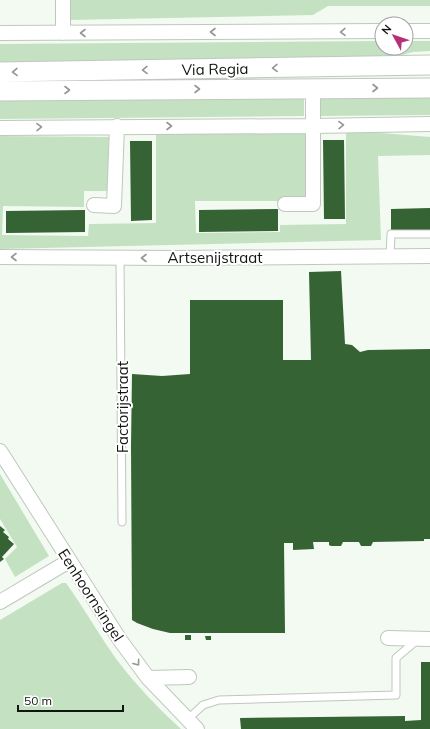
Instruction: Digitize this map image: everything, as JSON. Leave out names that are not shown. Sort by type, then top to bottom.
[{"type":"main road","name":"Via Regia","points":[[0,72],[430,65]]},
{"type":"main road","name":"Via Regia","points":[[0,91],[429,88]]},
{"type":"street","points":[[63,0],[63,33]]},
{"type":"street","points":[[0,33],[374,31]]},
{"type":"street","points":[[414,31],[430,31]]},
{"type":"street","points":[[285,204],[313,204],[313,88]]},
{"type":"street","points":[[0,128],[430,124]]},
{"type":"street","points":[[94,206],[114,206],[117,126]]},
{"type":"street","name":"Artsenijstraat","points":[[0,257],[281,257],[369,261],[390,256],[430,256]]},
{"type":"street","name":"Eenhoornsingel","points":[[0,451],[120,640],[148,678],[192,724]]},
{"type":"street","points":[[0,602],[69,561]]},
{"type":"street","points":[[388,638],[424,638]]},
{"type":"street","points":[[148,678],[188,677]]},
{"type":"lane","points":[[390,256],[391,234],[430,234]]},
{"type":"lane","name":"Factorijstraat","points":[[120,258],[122,522]]},
{"type":"lane","points":[[192,724],[203,705],[219,700],[396,695],[396,658],[424,638]]},
{"type":"green space","points":[[69,0],[430,0],[430,6],[328,6],[313,15],[69,20]]},
{"type":"green space","points":[[374,41],[374,56],[399,56],[388,59],[0,64],[0,44]]},
{"type":"green space","points":[[414,41],[430,41],[430,51],[414,52]]},
{"type":"green space","points":[[320,94],[430,95],[430,115],[319,116]]},
{"type":"green space","points":[[304,97],[304,116],[0,119],[0,99]]},
{"type":"green space","points":[[156,130],[306,131],[306,201],[195,201],[196,233],[280,232],[280,225],[346,224],[346,130],[430,137],[430,155],[378,156],[381,240],[0,249],[0,136],[109,137],[107,191],[84,191],[84,207],[3,206],[2,235],[88,236],[89,224],[156,223]]},
{"type":"green space","points":[[0,474],[49,556],[15,577],[5,559],[17,547],[0,519]]},
{"type":"green space","points":[[62,583],[66,583],[110,651],[124,669],[164,713],[181,729],[0,729],[0,620]]},
{"type":"building","points":[[323,140],[344,140],[345,219],[324,219]]},
{"type":"building","points":[[130,141],[152,141],[152,220],[131,221]]},
{"type":"building","points":[[430,208],[430,230],[391,230],[391,209]]},
{"type":"building","points":[[278,209],[278,231],[199,232],[199,210]]},
{"type":"building","points":[[85,210],[85,232],[6,233],[6,211]]},
{"type":"building","points":[[341,271],[345,344],[352,345],[360,352],[368,350],[430,349],[430,539],[424,539],[424,541],[373,542],[371,546],[361,546],[359,542],[343,542],[341,546],[331,546],[329,545],[329,542],[313,542],[314,549],[293,550],[293,543],[284,543],[285,633],[170,633],[137,623],[132,620],[132,374],[162,376],[190,374],[190,300],[283,300],[283,360],[311,360],[309,272]]},
{"type":"building","points":[[0,526],[5,530],[3,532],[9,537],[8,539],[14,544],[2,557],[4,559],[0,562]]},
{"type":"building","points":[[185,635],[191,635],[191,640],[185,640]]},
{"type":"building","points":[[205,636],[211,636],[211,640],[206,640]]},
{"type":"building","points":[[421,662],[430,662],[430,729],[241,729],[240,718],[405,716],[405,721],[421,720]]}]
